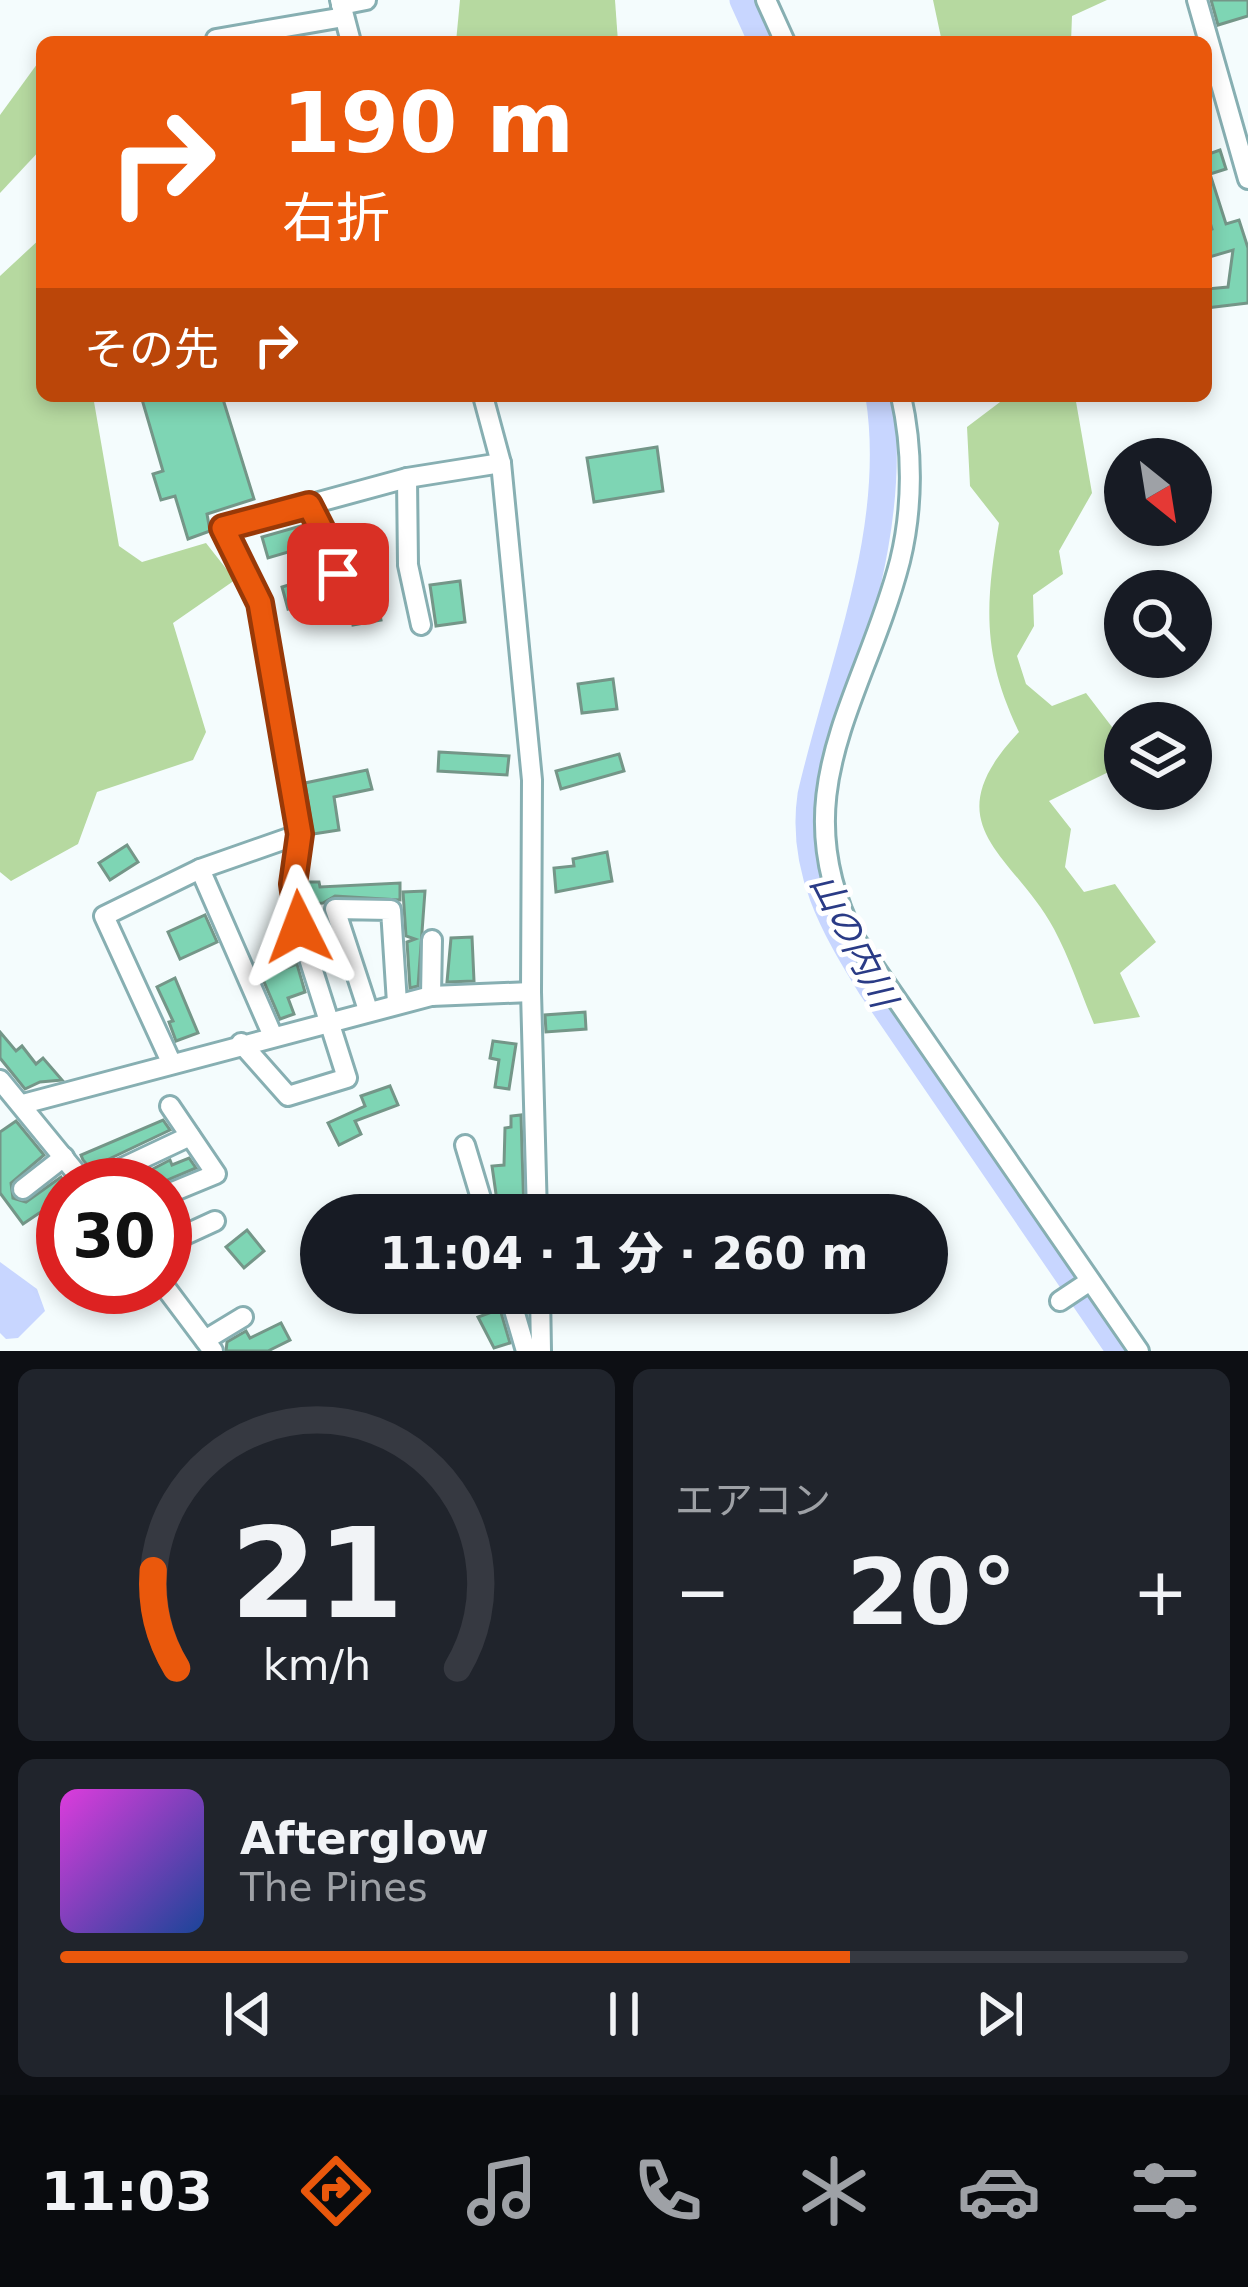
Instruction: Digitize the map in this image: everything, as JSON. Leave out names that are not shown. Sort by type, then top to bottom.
[{"type":"street","points":[[228,36],[366,0]]},
{"type":"street","points":[[766,0],[782,36]]},
{"type":"street","points":[[1197,0],[1207,36]]},
{"type":"street","points":[[1212,53],[1248,179]]},
{"type":"street","points":[[485,402],[500,463],[532,780],[536,1194]]},
{"type":"street","points":[[903,402],[910,468],[906,526],[894,583],[858,675],[826,787],[823,833],[830,880],[855,939],[1139,1351]]},
{"type":"street","points":[[241,1043],[288,1096],[347,1078],[299,927],[293,884],[300,834],[260,603],[223,528],[407,478],[500,463]]},
{"type":"street","points":[[407,478],[408,565],[421,625]]},
{"type":"street","points":[[309,505],[332,550],[344,600]]},
{"type":"street","points":[[170,1061],[104,916],[200,869],[300,834]]},
{"type":"street","points":[[200,869],[272,1034]]},
{"type":"street","points":[[368,1010],[335,909],[392,910],[397,1004]]},
{"type":"street","points":[[431,996],[432,940]]},
{"type":"street","points":[[23,1104],[272,1034],[431,996],[531,992]]},
{"type":"street","points":[[0,1080],[86,1185],[190,1136]]},
{"type":"street","points":[[170,1106],[215,1174],[192,1184]]},
{"type":"street","points":[[466,1145],[480,1194]]},
{"type":"street","points":[[23,1189],[64,1157]]},
{"type":"street","points":[[192,1232],[215,1221]]},
{"type":"street","points":[[1060,1301],[1090,1280]]},
{"type":"street","points":[[185,1314],[209,1346],[243,1317]]},
{"type":"street","points":[[515,1314],[526,1351]]},
{"type":"street","points":[[541,1314],[542,1351]]},
{"type":"green space","points":[[460,0],[615,0],[618,36],[457,36]]},
{"type":"green space","points":[[933,0],[1107,0],[1072,16],[1071,36],[941,36]]},
{"type":"green space","points":[[36,66],[36,154],[0,193],[0,115]]},
{"type":"green space","points":[[36,243],[36,402],[94,402],[119,546],[142,562],[206,543],[235,580],[173,623],[206,732],[193,760],[97,792],[78,844],[11,881],[0,872],[0,276]]},
{"type":"green space","points":[[1000,402],[1076,402],[1092,493],[1059,551],[1063,574],[1033,595],[1034,626],[1017,656],[1026,684],[1052,706],[1086,693],[1104,717],[1104,774],[1049,801],[1071,829],[1065,867],[1084,892],[1115,884],[1156,942],[1120,973],[1140,1017],[1094,1024],[1054,929],[1001,858],[980,816],[981,792],[993,764],[1019,732],[998,678],[990,629],[999,523],[970,486],[967,427]]},
{"type":"water","points":[[0,1262],[36,1288],[36,1314],[42,1314],[18,1338],[6,1339],[0,1333]]},
{"type":"building","points":[[1211,0],[1248,0],[1248,16],[1218,25]]},
{"type":"building","points":[[1220,150],[1226,169],[1212,173],[1212,153]]},
{"type":"building","points":[[1212,180],[1226,224],[1239,220],[1248,248],[1248,303],[1212,307],[1212,288],[1228,287],[1233,250],[1212,256]]},
{"type":"building","points":[[143,402],[224,402],[254,499],[207,514],[210,531],[188,539],[175,496],[161,500],[153,474],[163,471]]},
{"type":"building","points":[[657,447],[663,491],[594,502],[587,458]]},
{"type":"building","points":[[304,525],[312,545],[268,558],[262,537]]},
{"type":"building","points":[[372,532],[378,556],[370,558],[381,620],[353,625],[351,611],[357,597],[342,539]]},
{"type":"building","points":[[324,574],[329,596],[288,609],[282,587]]},
{"type":"building","points":[[460,581],[465,622],[436,626],[430,585]]},
{"type":"building","points":[[613,679],[617,709],[582,713],[578,684]]},
{"type":"building","points":[[439,752],[509,756],[507,775],[438,771]]},
{"type":"building","points":[[619,754],[624,771],[561,789],[556,771]]},
{"type":"building","points":[[367,770],[372,789],[334,797],[339,830],[313,834],[305,783]]},
{"type":"building","points":[[127,845],[138,862],[110,880],[99,863]]},
{"type":"building","points":[[607,852],[612,881],[556,892],[554,868],[574,866],[573,859]]},
{"type":"building","points":[[307,882],[319,882],[320,887],[400,883],[400,900],[335,896],[309,904]]},
{"type":"building","points":[[425,891],[418,986],[410,988],[407,942],[415,939],[406,936],[403,892]]},
{"type":"building","points":[[205,915],[217,942],[180,959],[168,932]]},
{"type":"building","points":[[472,937],[474,981],[447,982],[451,938]]},
{"type":"building","points":[[276,956],[281,970],[297,964],[305,992],[288,998],[294,1014],[280,1019],[256,963]]},
{"type":"building","points":[[175,978],[198,1033],[176,1041],[169,1022],[173,1021],[157,987]]},
{"type":"building","points":[[585,1012],[586,1029],[546,1032],[545,1015]]},
{"type":"building","points":[[0,1032],[16,1051],[22,1046],[36,1064],[43,1058],[62,1080],[25,1089],[0,1058]]},
{"type":"building","points":[[493,1041],[516,1044],[509,1089],[495,1087],[499,1060],[490,1058]]},
{"type":"building","points":[[390,1086],[398,1105],[355,1121],[361,1134],[339,1145],[328,1123],[365,1106],[361,1096]]},
{"type":"building","points":[[521,1115],[523,1194],[496,1194],[492,1166],[504,1165],[505,1128],[511,1127],[511,1116]]},
{"type":"building","points":[[163,1120],[170,1130],[111,1158],[81,1155]]},
{"type":"building","points":[[16,1121],[44,1155],[11,1183],[13,1198],[26,1202],[36,1195],[36,1215],[23,1224],[0,1193],[0,1132]]},
{"type":"building","points":[[247,1230],[264,1251],[244,1268],[226,1247]]},
{"type":"building","points":[[501,1314],[510,1343],[494,1348],[478,1317]]},
{"type":"building","points":[[281,1323],[290,1340],[268,1351],[226,1351],[227,1342],[246,1331],[250,1338]]},
{"type":"waterway","name":"山の内川","points":[[743,0],[759,36]]},
{"type":"waterway","name":"山の内川","points":[[879,402],[883,447],[875,547],[811,795],[815,872],[844,942],[871,987],[1120,1351]]},
{"type":"route","points":[[299,927],[293,884],[300,834],[260,603],[223,528],[309,505],[332,550],[338,574]]}]
